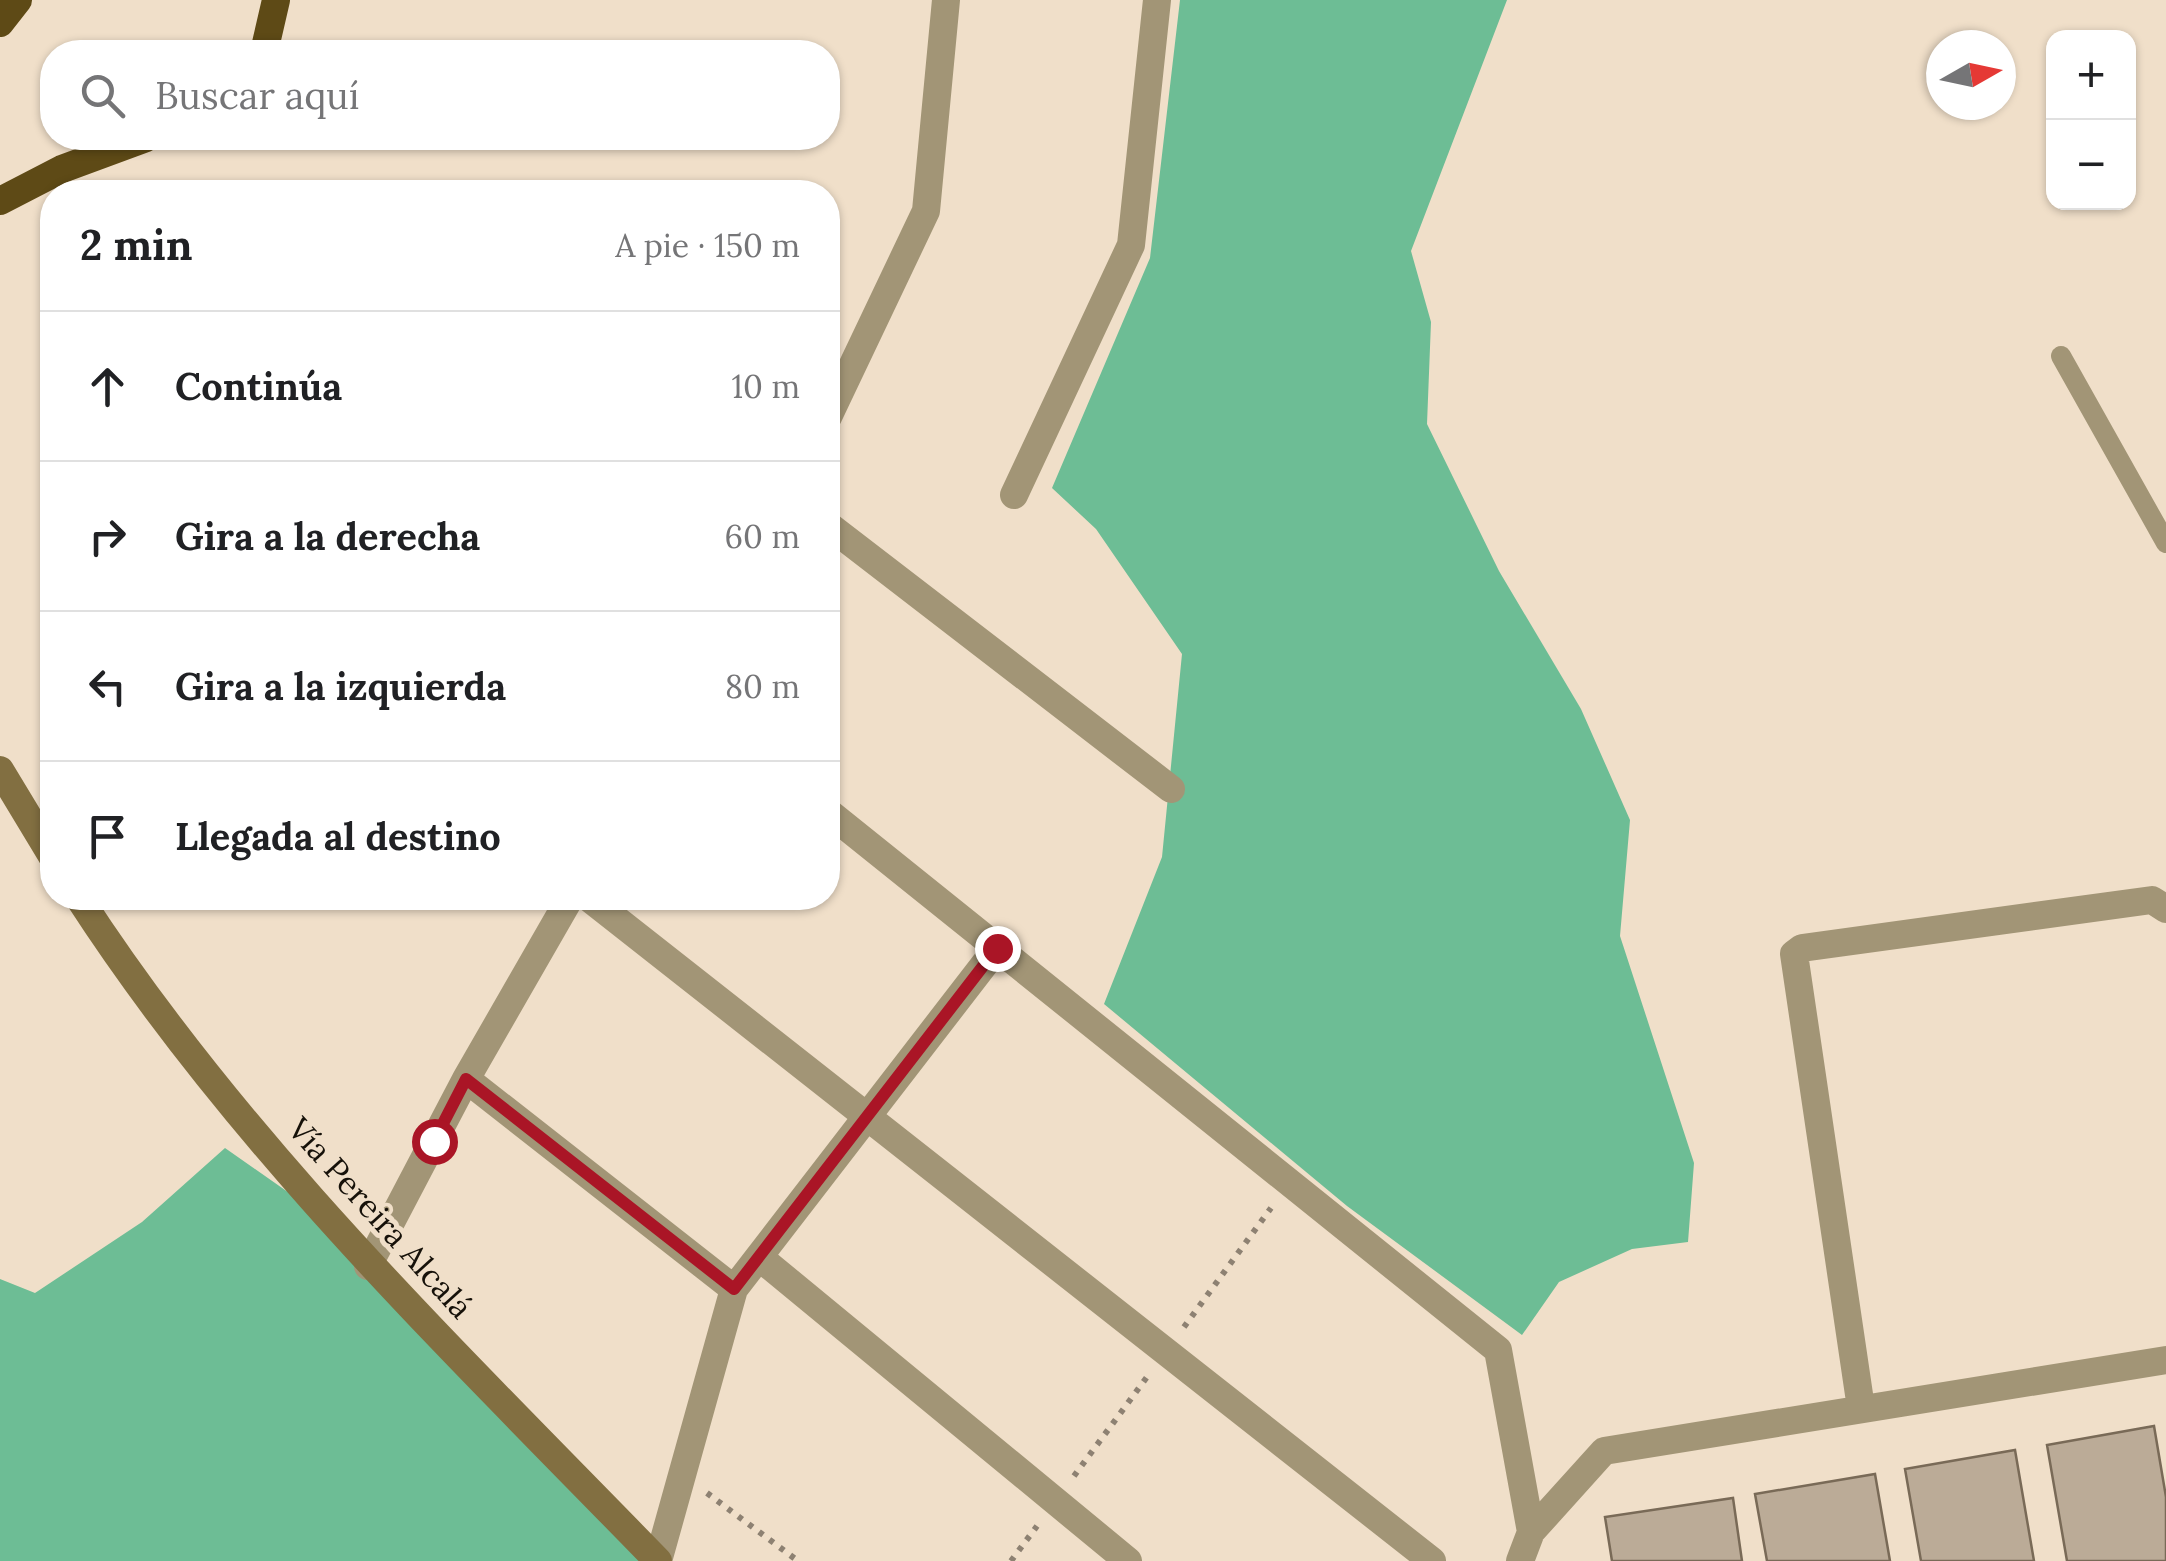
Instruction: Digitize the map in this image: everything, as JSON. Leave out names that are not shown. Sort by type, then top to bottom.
[{"type":"highway","points":[[0,23],[18,0]]},
{"type":"highway","points":[[267,40],[276,0]]},
{"type":"highway","points":[[41,180],[113,150]]},
{"type":"highway","points":[[0,202],[40,181]]},
{"type":"main road","points":[[0,770],[40,836]]},
{"type":"main road","name":"Vía Pereira Alcalá","points":[[87,910],[137,987],[368,1266],[658,1561]]},
{"type":"street","points":[[840,391],[926,211],[946,0]]},
{"type":"street","points":[[1014,495],[1131,245],[1156,0]]},
{"type":"street","points":[[840,534],[1172,789]]},
{"type":"street","points":[[840,822],[1498,1350],[1530,1532]]},
{"type":"street","points":[[1861,1408],[1794,954],[1802,948],[2152,900],[2166,909]]},
{"type":"street","points":[[368,1266],[466,1079],[563,910]]},
{"type":"street","points":[[604,910],[1432,1561]]},
{"type":"street","points":[[658,1561],[734,1289],[997,948]]},
{"type":"street","points":[[466,1079],[734,1289]]},
{"type":"street","points":[[759,1257],[1128,1561]]},
{"type":"street","points":[[1520,1561],[1530,1532],[1604,1452],[2166,1360]]},
{"type":"lane","points":[[2061,356],[2166,543]]},
{"type":"path","points":[[682,1474],[798,1561]]},
{"type":"green space","points":[[1180,0],[1507,0],[1411,251],[1431,322],[1427,424],[1499,571],[1581,709],[1630,820],[1620,936],[1694,1163],[1688,1242],[1632,1249],[1559,1282],[1522,1335],[1347,1206],[1104,1004],[1162,857],[1182,654],[1096,529],[1052,488],[1150,258]]},
{"type":"green space","points":[[225,1148],[332,1223],[666,1561],[0,1561],[0,1279],[35,1293],[142,1222]]},
{"type":"building","points":[[2154,1426],[2166,1497],[2166,1561],[2067,1561],[2047,1445]]},
{"type":"building","points":[[2015,1450],[2034,1561],[1921,1561],[1905,1469]]},
{"type":"building","points":[[1875,1474],[1890,1561],[1767,1561],[1755,1494]]},
{"type":"building","points":[[1733,1498],[1742,1561],[1612,1561],[1605,1517]]},
{"type":"route","points":[[434,1141],[466,1079],[734,1289],[997,948]]}]
